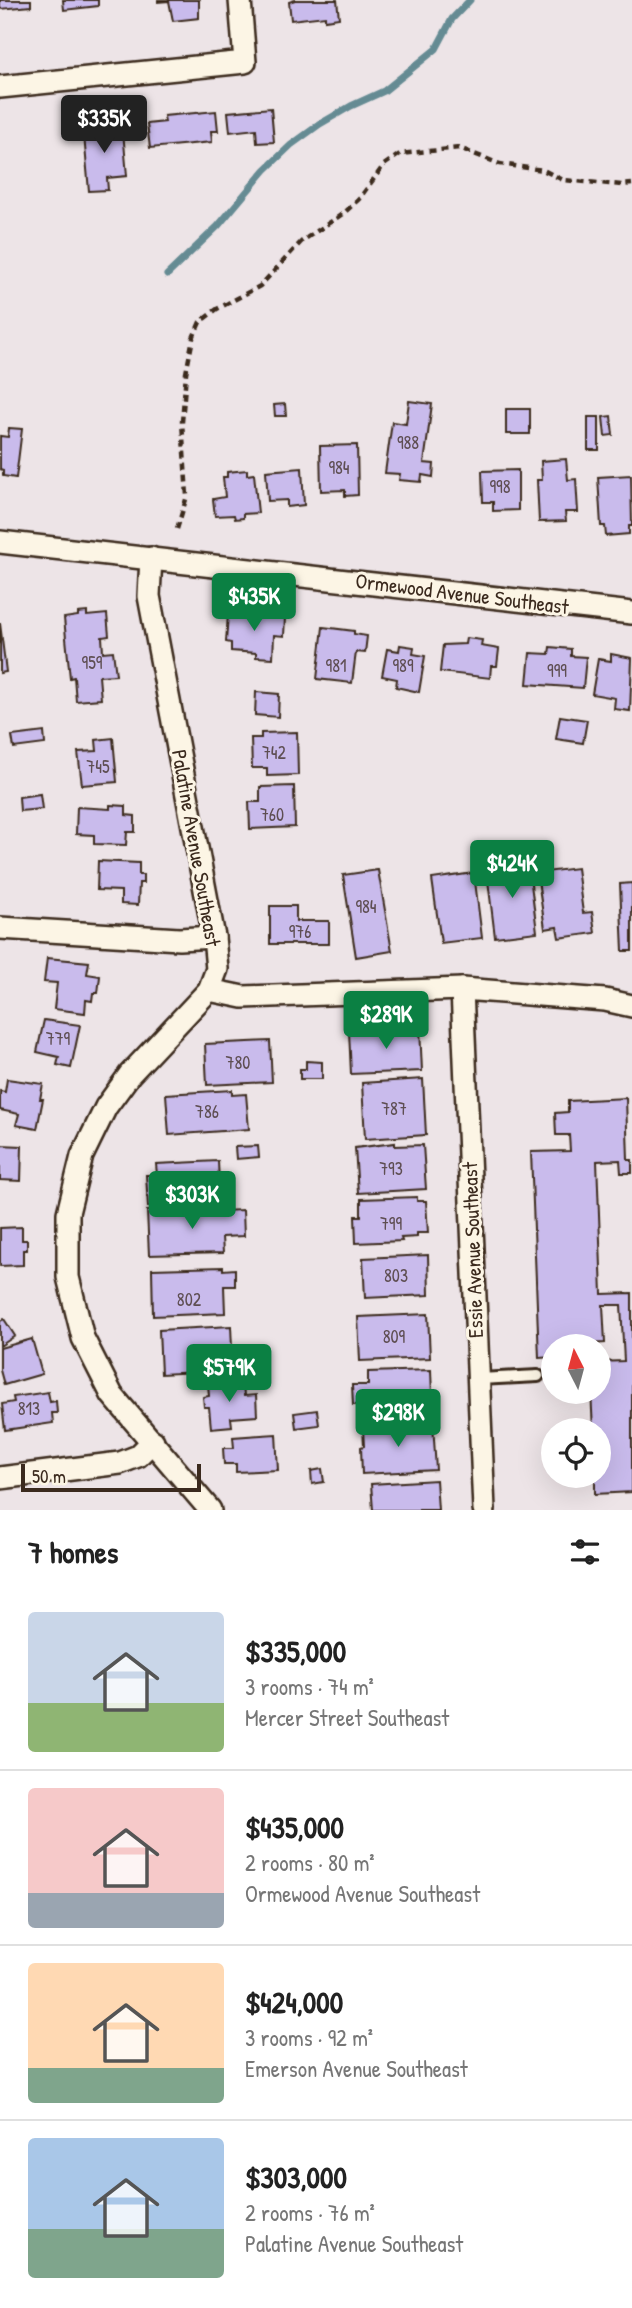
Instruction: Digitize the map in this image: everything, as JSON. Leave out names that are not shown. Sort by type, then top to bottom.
[{"type":"street","points":[[0,87],[245,62],[240,0]]},
{"type":"street","name":"Ormewood Avenue Southeast","points":[[0,542],[632,613]]},
{"type":"street","name":"Palatine Avenue Southeast","points":[[150,558],[149,596],[214,937],[217,968],[209,989]]},
{"type":"street","points":[[0,928],[179,939],[214,937]]},
{"type":"street","points":[[210,1510],[112,1395],[83,1338],[68,1277],[68,1213],[82,1156],[106,1107],[130,1074],[209,989],[243,997],[462,989],[605,1000],[632,1006]]},
{"type":"street","name":"Essie Avenue Southeast","points":[[462,989],[484,1510]]},
{"type":"street","points":[[0,1478],[120,1463],[138,1456],[153,1441]]},
{"type":"lane","points":[[479,1379],[538,1376]]},
{"type":"path","points":[[177,529],[187,496],[182,422],[186,373],[192,338],[200,322],[260,286],[302,241],[344,213],[359,199],[384,165],[400,154],[459,148],[500,164],[542,170],[563,180],[632,184]]},
{"type":"building","points":[[0,0],[31,0],[31,6],[0,9]]},
{"type":"building","points":[[63,0],[98,0],[98,6],[64,10]]},
{"type":"building","points":[[158,0],[199,0],[199,18],[173,21],[169,1]]},
{"type":"building","points":[[337,0],[339,18],[325,20],[325,16],[291,20],[289,2]]},
{"type":"building","points":[[271,108],[274,142],[257,143],[256,129],[230,132],[228,112]]},
{"type":"building","points":[[216,111],[218,131],[211,131],[212,142],[150,148],[147,124],[165,122],[164,116]]},
{"type":"building","points":[[114,121],[115,132],[123,131],[127,176],[107,178],[108,190],[89,191],[84,135],[92,134],[91,123]]},
{"type":"building","points":[[409,401],[432,404],[424,463],[434,464],[433,477],[422,475],[421,482],[399,480],[400,474],[385,473],[392,422],[406,424]]},
{"type":"building","points":[[285,404],[286,416],[275,416],[274,405]]},
{"type":"building","points":[[506,409],[530,409],[530,434],[506,434]]},
{"type":"building","points":[[611,416],[613,435],[605,436],[603,417]]},
{"type":"building","points":[[588,417],[599,417],[599,450],[588,450]]},
{"type":"building","points":[[9,428],[22,429],[16,478],[3,476],[3,470],[0,469],[0,436],[8,437]]},
{"type":"building","points":[[357,445],[358,495],[345,496],[345,490],[321,491],[320,446]]},
{"type":"building","points":[[566,459],[568,480],[576,479],[578,512],[565,512],[566,521],[539,522],[537,480],[542,480],[541,461]]},
{"type":"building","points":[[302,468],[304,505],[287,507],[287,500],[268,501],[266,471]]},
{"type":"building","points":[[247,470],[247,475],[254,474],[258,513],[243,514],[243,518],[235,519],[234,515],[215,516],[213,499],[225,497],[223,477],[227,477],[227,472]]},
{"type":"building","points":[[518,470],[518,510],[493,511],[493,502],[483,502],[482,471]]},
{"type":"building","points":[[631,475],[632,526],[629,526],[629,534],[606,536],[605,526],[601,526],[598,477]]},
{"type":"building","points":[[245,610],[254,610],[254,615],[285,617],[284,636],[274,635],[273,658],[256,657],[256,653],[231,651],[231,643],[226,642],[228,614],[245,615]]},
{"type":"building","points":[[87,612],[87,616],[107,614],[109,636],[102,637],[103,652],[113,651],[116,675],[99,676],[101,699],[76,701],[74,677],[70,678],[64,618]]},
{"type":"building","points":[[0,623],[6,672],[0,673]]},
{"type":"building","points":[[323,627],[354,631],[354,634],[367,636],[365,653],[356,652],[352,683],[317,679]]},
{"type":"building","points":[[466,638],[482,640],[481,646],[499,649],[497,666],[491,666],[490,678],[440,672],[443,645],[465,644]]},
{"type":"building","points":[[400,645],[414,647],[413,654],[425,656],[419,692],[396,687],[397,679],[382,676],[387,649],[399,651]]},
{"type":"building","points":[[550,647],[571,649],[571,656],[586,657],[583,688],[527,684],[530,653],[549,654]]},
{"type":"building","points":[[611,654],[632,658],[630,711],[614,709],[615,698],[592,694],[598,659],[611,661]]},
{"type":"building","points":[[256,692],[279,694],[278,717],[255,715]]},
{"type":"building","points":[[560,716],[587,720],[583,743],[556,739]]},
{"type":"building","points":[[44,732],[45,744],[14,748],[12,736]]},
{"type":"building","points":[[297,732],[298,775],[267,776],[267,768],[252,768],[251,738],[261,738],[261,733]]},
{"type":"building","points":[[113,738],[117,782],[82,785],[78,752],[97,751],[96,740]]},
{"type":"building","points":[[294,786],[295,827],[250,829],[249,802],[260,802],[260,787]]},
{"type":"building","points":[[40,794],[42,809],[20,811],[19,797]]},
{"type":"building","points":[[110,805],[126,806],[126,815],[135,816],[135,832],[127,832],[126,845],[94,844],[94,835],[76,834],[77,807],[110,809]]},
{"type":"building","points":[[528,860],[537,932],[495,937],[487,872],[510,869],[509,862]]},
{"type":"building","points":[[98,861],[139,863],[139,875],[143,875],[143,883],[139,883],[138,905],[121,904],[121,891],[97,890]]},
{"type":"building","points":[[577,868],[583,913],[592,912],[595,933],[559,938],[557,927],[545,929],[537,873]]},
{"type":"building","points":[[378,870],[392,951],[356,957],[343,875]]},
{"type":"building","points":[[474,873],[482,938],[441,943],[432,879]]},
{"type":"building","points":[[632,883],[632,951],[623,951],[620,884]]},
{"type":"building","points":[[270,906],[296,906],[296,921],[329,921],[329,944],[270,944]]},
{"type":"building","points":[[47,958],[89,962],[87,974],[100,976],[98,993],[93,993],[92,1001],[86,1000],[85,1013],[54,1009],[57,983],[44,982]]},
{"type":"building","points":[[44,1020],[80,1025],[71,1068],[57,1065],[59,1057],[37,1052]]},
{"type":"building","points":[[420,1028],[422,1071],[351,1074],[349,1031]]},
{"type":"building","points":[[270,1041],[272,1082],[207,1085],[205,1044]]},
{"type":"building","points":[[306,1061],[322,1062],[322,1079],[300,1079],[300,1069],[306,1069]]},
{"type":"building","points":[[7,1079],[43,1084],[37,1129],[16,1125],[19,1114],[0,1110],[0,1091],[5,1092]]},
{"type":"building","points":[[423,1079],[426,1135],[365,1139],[362,1083]]},
{"type":"building","points":[[232,1090],[232,1095],[246,1094],[249,1129],[169,1135],[166,1094]]},
{"type":"building","points":[[626,1098],[628,1160],[632,1160],[632,1173],[621,1173],[620,1160],[597,1161],[602,1294],[632,1293],[632,1492],[595,1494],[595,1488],[611,1488],[611,1418],[592,1418],[592,1404],[611,1404],[611,1362],[624,1361],[621,1305],[603,1305],[605,1334],[541,1334],[539,1358],[531,1152],[570,1151],[569,1135],[556,1135],[555,1113],[568,1112],[568,1101]]},
{"type":"building","points":[[395,1143],[395,1146],[423,1145],[426,1189],[358,1193],[355,1148]]},
{"type":"building","points":[[0,1145],[22,1146],[21,1181],[0,1180]]},
{"type":"building","points":[[258,1146],[259,1157],[236,1159],[235,1147]]},
{"type":"building","points":[[218,1161],[219,1183],[228,1183],[229,1203],[148,1207],[146,1175],[157,1175],[156,1164]]},
{"type":"building","points":[[417,1197],[417,1201],[426,1201],[428,1233],[417,1233],[417,1237],[401,1238],[402,1241],[356,1243],[355,1216],[361,1216],[361,1199]]},
{"type":"building","points":[[221,1208],[221,1211],[243,1210],[244,1236],[222,1237],[223,1253],[149,1255],[147,1211]]},
{"type":"building","points":[[22,1227],[22,1240],[27,1240],[27,1250],[23,1250],[23,1265],[0,1266],[0,1228]]},
{"type":"building","points":[[428,1255],[429,1295],[365,1298],[363,1258]]},
{"type":"building","points":[[223,1267],[223,1270],[235,1269],[235,1286],[224,1286],[225,1313],[153,1316],[152,1269]]},
{"type":"building","points":[[428,1314],[430,1358],[360,1361],[358,1317]]},
{"type":"building","points":[[4,1319],[15,1336],[0,1346],[0,1321]]},
{"type":"building","points":[[231,1326],[233,1370],[161,1374],[159,1330]]},
{"type":"building","points":[[32,1339],[42,1374],[4,1385],[0,1370],[0,1348]]},
{"type":"building","points":[[431,1370],[433,1421],[376,1423],[375,1404],[353,1405],[352,1385],[368,1385],[368,1372]]},
{"type":"building","points":[[243,1382],[244,1396],[256,1395],[257,1416],[231,1418],[232,1426],[211,1428],[209,1407],[204,1407],[203,1397],[209,1396],[208,1385]]},
{"type":"building","points":[[48,1392],[50,1402],[56,1401],[57,1413],[52,1413],[53,1423],[5,1430],[2,1404],[14,1402],[13,1397]]},
{"type":"building","points":[[317,1410],[319,1425],[296,1428],[294,1413]]},
{"type":"building","points":[[433,1424],[436,1470],[362,1474],[363,1428]]},
{"type":"building","points":[[276,1434],[278,1470],[236,1472],[236,1464],[224,1464],[223,1448],[234,1448],[233,1437]]},
{"type":"building","points":[[322,1469],[324,1482],[312,1484],[311,1471]]},
{"type":"building","points":[[436,1480],[438,1510],[373,1510],[371,1484]]},
{"type":"waterway","points":[[167,275],[218,226],[265,170],[291,145],[320,124],[384,91],[436,49],[452,19],[470,0]]}]
